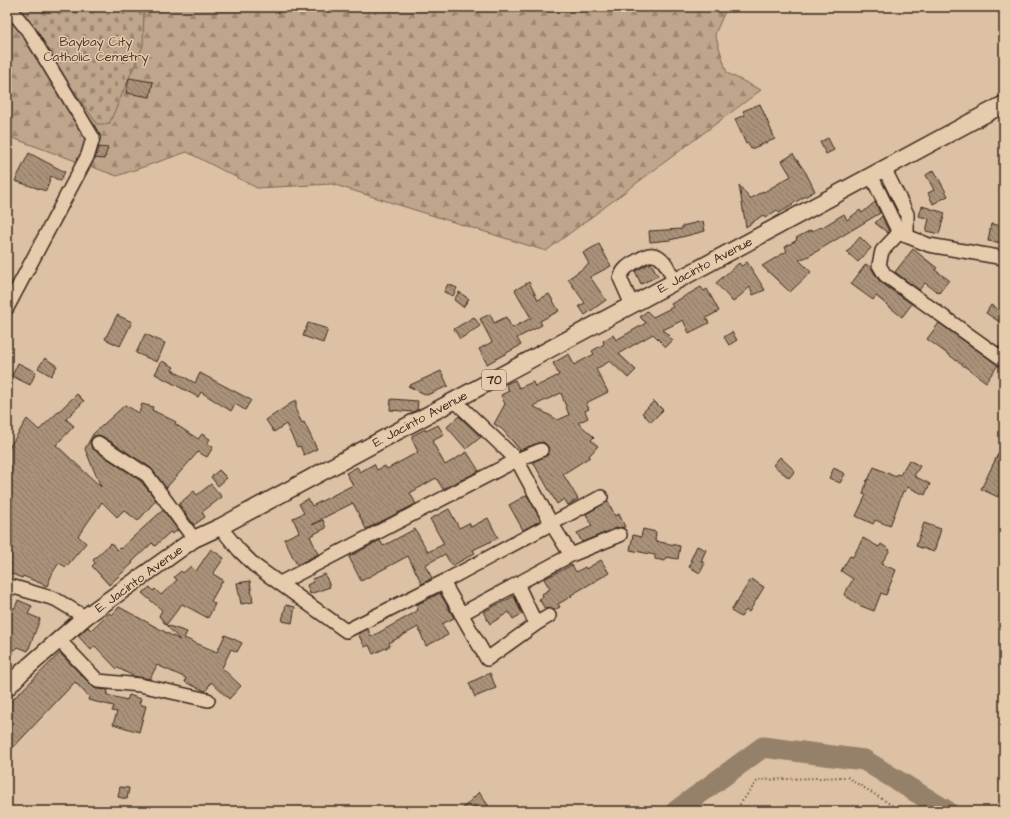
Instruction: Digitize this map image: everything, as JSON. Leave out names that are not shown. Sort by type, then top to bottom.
[{"type":"main road","name":"E. Jacinto Avenue","points":[[7,688],[21,673],[86,617],[194,539],[220,527],[455,401],[1004,104]]},
{"type":"street","points":[[7,308],[88,155],[93,138],[29,32],[9,7]]},
{"type":"street","points":[[878,172],[907,214],[903,234],[882,252],[878,265],[885,275],[1004,360]]},
{"type":"street","points":[[903,234],[929,245],[1004,258]]},
{"type":"street","points":[[632,305],[620,278],[622,272],[627,266],[647,256],[654,255],[666,264],[675,282]]},
{"type":"street","points":[[455,401],[517,460],[551,523],[571,555]]},
{"type":"street","points":[[98,443],[147,475],[194,539]]},
{"type":"street","points":[[280,583],[517,460],[541,450]]},
{"type":"street","points":[[220,527],[254,565],[346,631],[443,582],[601,497]]},
{"type":"street","points":[[461,614],[571,555],[620,535]]},
{"type":"street","points":[[443,582],[487,659],[549,616]]},
{"type":"street","points":[[517,584],[536,624]]},
{"type":"street","points":[[7,586],[55,599],[86,617]]},
{"type":"street","points":[[59,640],[98,681],[140,685],[208,700]]},
{"type":"path","points":[[735,811],[758,780],[847,777],[901,811]]},
{"type":"green space","points":[[7,7],[727,7],[715,34],[727,73],[761,90],[546,251],[332,184],[257,188],[187,152],[117,176],[7,136]]},
{"type":"green space","name":"Baybay City Catholic Cemetry","points":[[16,7],[144,7],[143,46],[109,124],[97,124]]},
{"type":"building","points":[[129,78],[153,82],[150,97],[126,93]]},
{"type":"building","points":[[760,104],[775,139],[751,149],[748,143],[746,144],[735,119],[745,115],[743,111]]},
{"type":"building","points":[[828,138],[834,150],[826,154],[820,142]]},
{"type":"building","points":[[99,147],[108,148],[104,159],[95,158]]},
{"type":"building","points":[[29,153],[65,172],[60,181],[51,176],[46,191],[15,181]]},
{"type":"building","points":[[793,154],[806,173],[815,191],[779,213],[777,210],[765,218],[763,215],[746,227],[739,185],[750,199],[763,191],[764,192],[791,176],[782,161]]},
{"type":"building","points":[[934,170],[948,196],[933,204],[928,193],[934,190],[926,175]]},
{"type":"building","points":[[875,202],[880,213],[809,256],[799,260],[811,272],[790,292],[762,266],[787,251],[785,247],[797,240],[796,238],[811,230],[811,232],[820,227],[821,228],[844,214],[847,220],[860,210],[862,213]]},
{"type":"building","points":[[922,206],[945,213],[939,234],[926,231],[929,219],[919,216]]},
{"type":"building","points":[[882,216],[889,232],[888,233],[875,223]]},
{"type":"building","points":[[703,221],[705,231],[670,240],[650,242],[649,231],[682,229],[682,226]]},
{"type":"building","points":[[991,224],[1004,226],[1004,243],[988,241]]},
{"type":"building","points":[[860,237],[871,248],[858,262],[847,252]]},
{"type":"building","points":[[599,244],[611,266],[590,277],[606,300],[585,315],[579,306],[585,303],[568,279],[589,264],[583,253]]},
{"type":"building","points":[[913,249],[937,268],[935,270],[949,280],[939,293],[925,283],[919,290],[895,272]]},
{"type":"building","points":[[747,262],[765,290],[753,295],[750,287],[733,302],[716,283],[739,263],[742,266]]},
{"type":"building","points":[[651,263],[658,276],[641,284],[635,271]]},
{"type":"building","points":[[866,264],[872,269],[880,282],[912,304],[902,317],[876,296],[873,300],[851,284]]},
{"type":"building","points":[[529,282],[538,300],[549,294],[559,311],[540,321],[542,325],[517,338],[521,345],[487,364],[479,349],[492,342],[480,319],[490,314],[494,323],[506,317],[512,328],[531,318],[515,290]]},
{"type":"building","points":[[448,284],[457,288],[453,296],[444,292]]},
{"type":"building","points":[[701,287],[704,291],[707,289],[719,311],[706,318],[709,323],[689,333],[683,320],[663,330],[673,340],[666,347],[653,334],[623,351],[619,354],[636,370],[628,378],[610,361],[596,369],[608,392],[586,403],[589,409],[585,411],[588,418],[578,423],[594,437],[591,440],[598,446],[589,456],[590,457],[563,474],[578,499],[568,505],[564,499],[557,504],[533,462],[548,455],[548,447],[546,444],[542,442],[520,450],[502,429],[494,424],[505,404],[501,395],[509,391],[506,384],[515,380],[519,388],[533,382],[535,387],[559,375],[553,363],[569,354],[574,365],[594,354],[592,351],[604,344],[603,341],[613,335],[616,340],[646,323],[640,317],[647,311],[653,317],[673,307],[671,304]],"holes":[[[561,393],[569,415],[558,420],[533,406]]]},
{"type":"building","points":[[459,292],[469,299],[463,307],[454,300]]},
{"type":"building","points":[[991,305],[1004,314],[1004,325],[986,313]]},
{"type":"building","points":[[117,315],[132,322],[120,346],[105,339]]},
{"type":"building","points":[[474,317],[480,326],[460,339],[454,329]]},
{"type":"building","points":[[308,323],[328,329],[323,343],[303,336]]},
{"type":"building","points":[[939,323],[998,365],[986,382],[927,339]]},
{"type":"building","points":[[732,332],[737,340],[729,345],[724,337]]},
{"type":"building","points":[[145,334],[165,343],[157,362],[136,353]]},
{"type":"building","points":[[45,358],[57,366],[51,376],[38,368]]},
{"type":"building","points":[[162,361],[174,367],[172,370],[195,383],[200,373],[251,400],[245,410],[235,404],[231,411],[201,392],[198,397],[155,374]]},
{"type":"building","points":[[18,363],[36,372],[30,385],[12,376]]},
{"type":"building","points":[[441,371],[448,386],[427,395],[408,386]]},
{"type":"building","points":[[77,394],[84,401],[66,419],[74,426],[56,445],[101,487],[85,449],[93,434],[125,405],[139,413],[142,404],[153,407],[152,410],[176,422],[175,424],[198,439],[202,434],[210,439],[207,444],[213,447],[207,457],[198,452],[166,488],[151,468],[102,436],[94,436],[90,442],[93,449],[141,481],[156,500],[138,521],[124,510],[117,517],[102,502],[78,536],[86,543],[66,567],[59,563],[47,586],[23,576],[22,578],[7,572],[7,451],[27,419],[39,430]]},
{"type":"building","points":[[391,399],[418,401],[417,410],[413,412],[390,410]]},
{"type":"building","points":[[296,400],[296,411],[302,423],[304,422],[317,449],[304,455],[300,446],[297,447],[286,424],[274,432],[266,420]]},
{"type":"building","points":[[654,401],[663,410],[651,422],[642,413]]},
{"type":"building","points":[[459,416],[481,437],[466,449],[447,427]]},
{"type":"building","points":[[438,425],[444,435],[432,441],[445,465],[467,452],[479,471],[443,489],[436,478],[410,493],[416,504],[366,529],[353,503],[327,516],[312,525],[323,520],[326,528],[310,536],[318,554],[297,565],[284,539],[299,532],[293,518],[304,513],[299,504],[308,499],[312,506],[353,485],[346,473],[357,467],[360,472],[374,464],[377,470],[385,466],[387,469],[418,452],[412,436],[425,429],[426,431]]},
{"type":"building","points":[[1004,442],[1004,484],[998,497],[981,489]]},
{"type":"building","points":[[780,457],[795,471],[789,478],[773,465]]},
{"type":"building","points":[[909,460],[920,466],[914,476],[930,484],[925,495],[908,487],[905,492],[903,491],[890,526],[875,520],[873,524],[856,516],[866,495],[863,494],[867,480],[874,467],[896,477],[897,474],[900,475]]},
{"type":"building","points":[[834,468],[845,474],[840,483],[829,478]]},
{"type":"building","points":[[219,470],[227,478],[218,486],[211,477]]},
{"type":"building","points":[[211,484],[222,497],[202,512],[205,517],[194,525],[179,504],[194,491],[197,495]]},
{"type":"building","points":[[527,495],[541,520],[523,530],[509,505]]},
{"type":"building","points":[[608,501],[615,516],[619,514],[625,527],[617,528],[582,542],[577,533],[592,526],[586,514]]},
{"type":"building","points":[[449,509],[459,528],[469,523],[471,527],[488,518],[498,538],[473,550],[475,553],[452,566],[445,554],[425,565],[432,578],[422,584],[408,556],[361,581],[349,557],[380,540],[383,546],[415,529],[428,552],[444,544],[430,519]]},
{"type":"building","points":[[163,510],[178,530],[172,534],[170,532],[155,546],[152,543],[109,585],[92,566],[95,563],[93,560],[111,543],[117,550],[119,548],[120,549]]},
{"type":"building","points":[[924,523],[941,529],[934,552],[916,546]]},
{"type":"building","points":[[643,529],[656,532],[655,541],[680,546],[678,559],[666,557],[665,561],[655,559],[655,555],[630,550],[633,535],[641,537]]},
{"type":"building","points":[[863,538],[879,547],[881,544],[890,550],[881,564],[896,570],[886,595],[881,593],[874,611],[861,606],[844,595],[853,579],[841,571],[850,556],[853,557]]},
{"type":"building","points":[[697,546],[706,550],[701,561],[705,563],[700,573],[689,567],[692,561],[690,561]]},
{"type":"building","points":[[211,549],[224,558],[213,574],[223,580],[211,601],[215,604],[208,618],[182,604],[166,625],[159,616],[162,610],[142,593],[150,587],[153,591],[155,589],[161,595],[177,580],[174,577],[181,571],[183,573],[191,566],[196,571]]},
{"type":"building","points":[[601,560],[609,573],[558,604],[560,607],[554,610],[549,608],[545,609],[539,599],[543,597],[542,594],[550,589],[544,579],[572,565],[576,572],[585,567],[586,569]]},
{"type":"building","points":[[325,574],[330,587],[310,594],[307,585],[313,582],[312,579]]},
{"type":"building","points":[[751,579],[764,587],[749,612],[746,610],[741,617],[731,611]]},
{"type":"building","points":[[250,581],[253,602],[241,604],[237,583]]},
{"type":"building","points":[[440,593],[454,618],[442,624],[448,635],[426,646],[418,627],[389,643],[390,646],[373,654],[369,645],[365,647],[358,634],[368,629],[371,637],[414,613],[418,610],[416,605]]},
{"type":"building","points":[[514,596],[522,614],[513,619],[509,612],[490,624],[483,612]]},
{"type":"building","points":[[18,600],[32,606],[28,614],[40,619],[28,651],[18,647],[7,658],[7,610],[12,611]]},
{"type":"building","points":[[286,605],[295,607],[292,623],[282,621]]},
{"type":"building","points":[[119,607],[180,640],[166,625],[187,632],[184,638],[217,652],[225,635],[242,643],[237,652],[231,649],[222,668],[241,686],[229,699],[211,682],[205,691],[185,682],[186,678],[157,665],[150,679],[133,676],[118,668],[117,669],[95,646],[91,650],[78,636],[88,627],[91,630],[109,613],[112,615]]},
{"type":"building","points":[[60,653],[93,687],[108,690],[107,695],[127,700],[129,695],[141,699],[139,704],[146,706],[139,732],[113,724],[117,712],[112,711],[114,706],[88,700],[89,697],[75,682],[7,754],[7,705]]},
{"type":"building","points":[[490,673],[496,688],[475,697],[469,683]]},
{"type":"building","points":[[120,787],[129,788],[127,799],[118,797]]},
{"type":"building","points":[[479,792],[492,811],[460,811]]},
{"type":"waterway","points":[[676,811],[763,747],[864,760],[947,811]]}]
